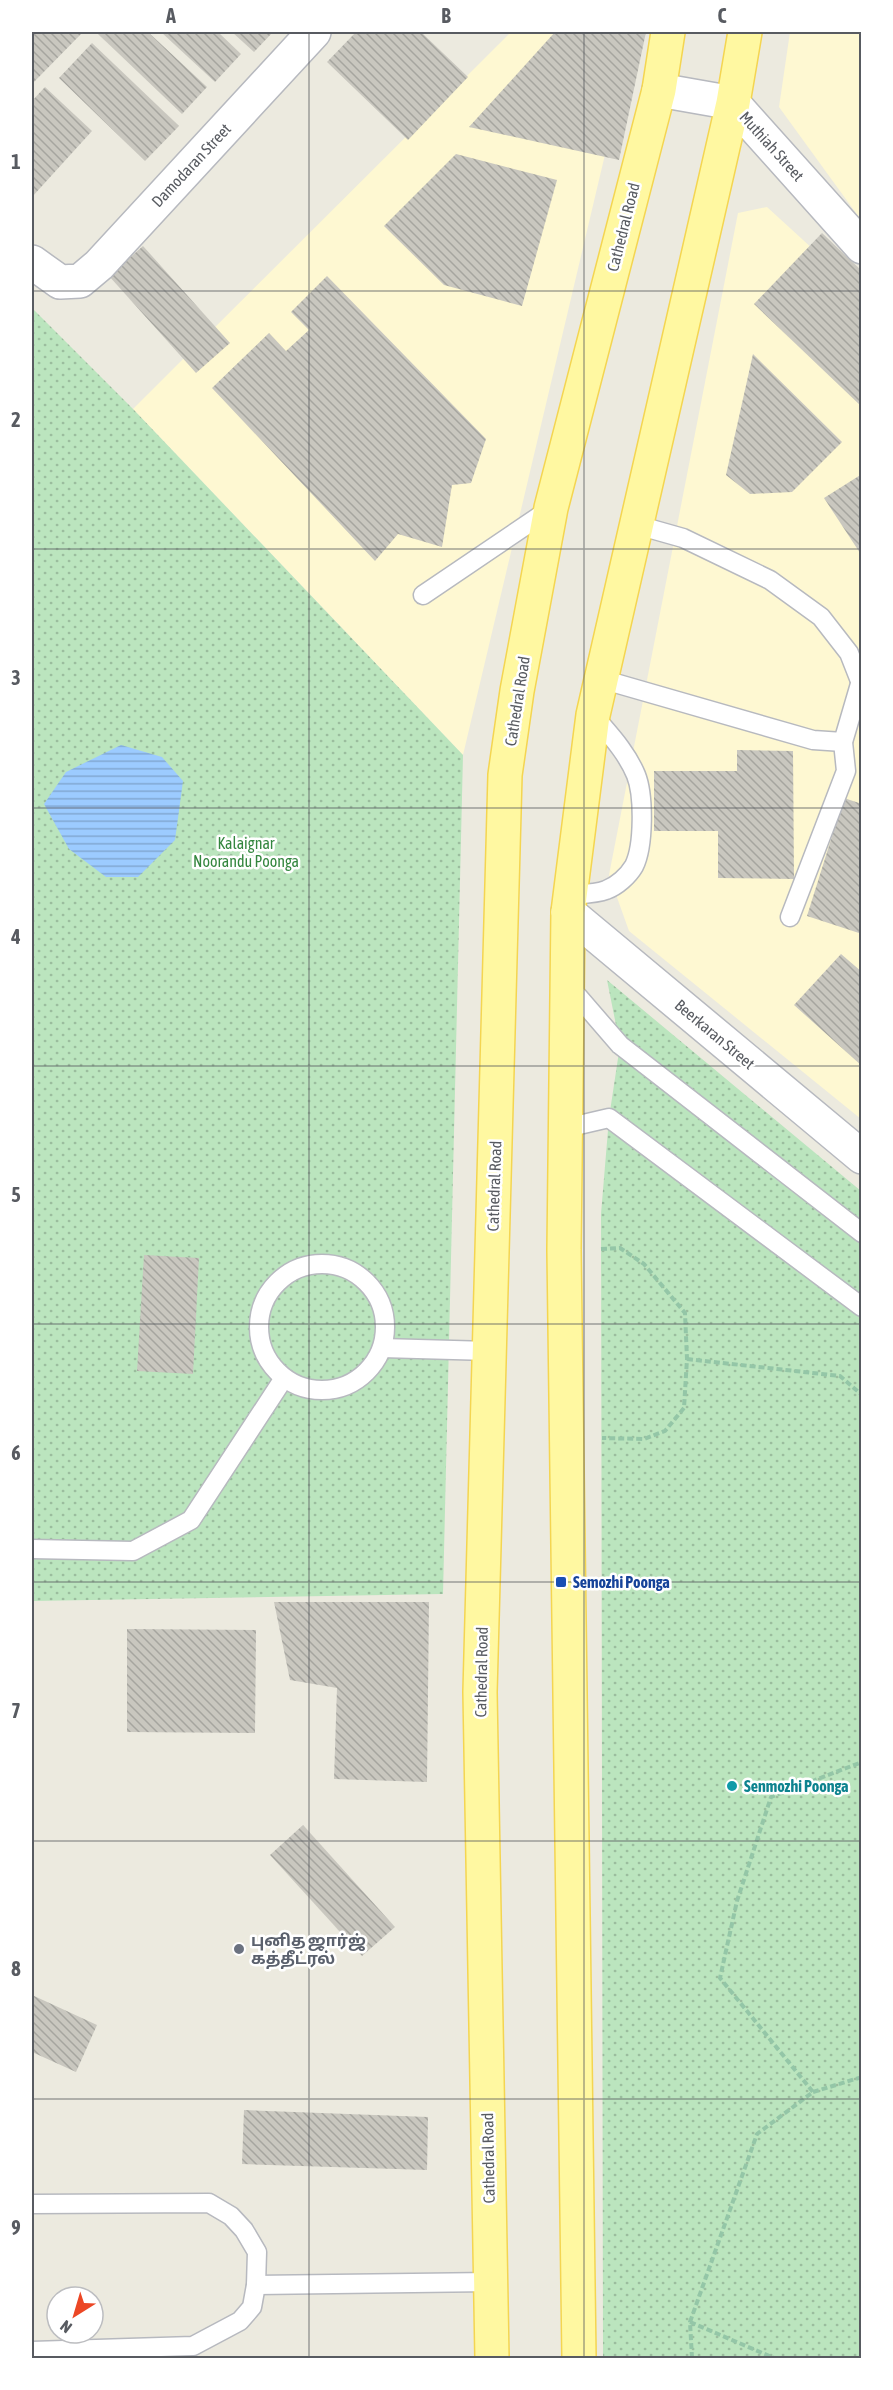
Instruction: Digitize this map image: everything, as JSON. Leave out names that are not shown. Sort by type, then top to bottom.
[{"type":"main road","name":"Cathedral Road","points":[[492,2358],[480,1692],[505,775],[517,691],[551,508],[659,90],[668,32]]},
{"type":"main road","points":[[579,2358],[564,1250],[569,904],[592,715],[733,103],[745,32]]},
{"type":"street","name":"Damodaran Street","points":[[32,262],[60,282],[80,281],[99,265],[314,32]]},
{"type":"street","name":"Muthiah Street","points":[[659,90],[733,103],[861,247]]},
{"type":"street","name":"Beerkaran Street","points":[[569,904],[861,1157]]},
{"type":"lane","points":[[423,595],[551,508]]},
{"type":"lane","points":[[637,525],[683,538],[770,579],[821,617],[849,652],[861,685],[843,742],[846,771],[790,917]]},
{"type":"lane","points":[[601,679],[813,740],[843,742]]},
{"type":"lane","points":[[569,904],[605,891],[624,878],[634,865],[642,823],[637,777],[619,744],[592,715]]},
{"type":"lane","points":[[567,984],[620,1045],[861,1233]]},
{"type":"lane","points":[[566,1128],[609,1118],[861,1307]]},
{"type":"lane","points":[[323,1264],[342,1268],[359,1277],[374,1291],[382,1309],[385,1329],[382,1348],[372,1365],[358,1380],[341,1388],[321,1390],[302,1387],[284,1378],[270,1363],[262,1346],[259,1326],[262,1307],[272,1289],[285,1276],[303,1267],[323,1264]]},
{"type":"lane","points":[[382,1348],[489,1351]]},
{"type":"lane","points":[[32,1549],[133,1551],[191,1520],[284,1378]]},
{"type":"lane","points":[[32,2204],[209,2203],[231,2216],[244,2230],[257,2252],[256,2285],[252,2307],[240,2321],[193,2346],[32,2352]]},
{"type":"lane","points":[[256,2285],[490,2282]]},
{"type":"path","points":[[564,1250],[620,1248],[644,1264],[686,1313],[687,1359],[684,1408],[664,1431],[644,1439],[567,1437]]},
{"type":"path","points":[[687,1359],[840,1376],[861,1395]]},
{"type":"path","points":[[813,2092],[720,1978],[737,1901],[771,1797],[861,1762]]},
{"type":"path","points":[[692,2358],[690,2322],[757,2134],[813,2092],[861,2077]]},
{"type":"path","points":[[690,2322],[774,2358]]},
{"type":"shaded area","points":[[511,32],[634,32],[463,755],[133,409]]},
{"type":"shaded area","points":[[790,32],[861,32],[861,220],[779,107]]},
{"type":"shaded area","points":[[767,207],[861,293],[861,1119],[629,931],[609,875],[738,213]]},
{"type":"green space","name":"Kalaignar Noorandu Poonga","points":[[32,308],[133,409],[463,755],[443,1594],[32,1601]]},
{"type":"green space","name":"Senmozhi Poonga","points":[[607,980],[861,1191],[862,2358],[603,2358],[601,1214],[609,1118],[620,1045]]},
{"type":"water","points":[[121,745],[162,757],[183,781],[175,840],[138,877],[106,877],[69,849],[44,804],[66,772]]},
{"type":"building","points":[[32,32],[83,32],[32,84]]},
{"type":"building","points":[[96,32],[148,32],[207,87],[182,114]]},
{"type":"building","points":[[161,32],[218,32],[241,54],[215,82]]},
{"type":"building","points":[[232,32],[273,32],[254,52]]},
{"type":"building","points":[[356,32],[421,32],[468,77],[408,140],[327,62]]},
{"type":"building","points":[[555,32],[646,32],[619,160],[469,127]]},
{"type":"building","points":[[92,43],[179,126],[145,161],[59,78]]},
{"type":"building","points":[[45,87],[92,131],[32,197],[32,101]]},
{"type":"building","points":[[456,154],[557,180],[522,306],[444,285],[384,226]]},
{"type":"building","points":[[822,233],[862,271],[862,407],[754,304]]},
{"type":"building","points":[[143,246],[230,343],[196,373],[109,276]]},
{"type":"building","points":[[327,276],[486,439],[471,483],[452,485],[442,547],[398,534],[375,561],[212,388],[269,333],[286,351],[309,330],[291,312]]},
{"type":"building","points":[[753,354],[842,442],[792,492],[750,494],[726,475]]},
{"type":"building","points":[[862,474],[862,556],[824,498]]},
{"type":"building","points":[[737,750],[793,751],[794,879],[718,878],[718,831],[654,831],[654,771],[737,771]]},
{"type":"building","points":[[844,798],[862,804],[862,934],[807,916]]},
{"type":"building","points":[[841,954],[862,972],[862,1066],[794,1005]]},
{"type":"building","points":[[144,1255],[199,1258],[193,1374],[137,1371]]},
{"type":"building","points":[[274,1602],[429,1602],[427,1782],[334,1779],[337,1688],[290,1680]]},
{"type":"building","points":[[127,1629],[256,1630],[255,1733],[127,1732]]},
{"type":"building","points":[[303,1825],[395,1927],[362,1956],[270,1855]]},
{"type":"building","points":[[32,1995],[97,2025],[76,2072],[32,2052]]},
{"type":"building","points":[[244,2110],[428,2117],[427,2170],[242,2164]]},
{"type":"place","name":"Semozhi Poonga","points":[[561,1582]]},
{"type":"place","name":"Senmozhi Poonga","points":[[732,1786]]},
{"type":"place","name":"புனித ஜார்ஜ் கத்தீட்ரல்","points":[[239,1949]]}]
